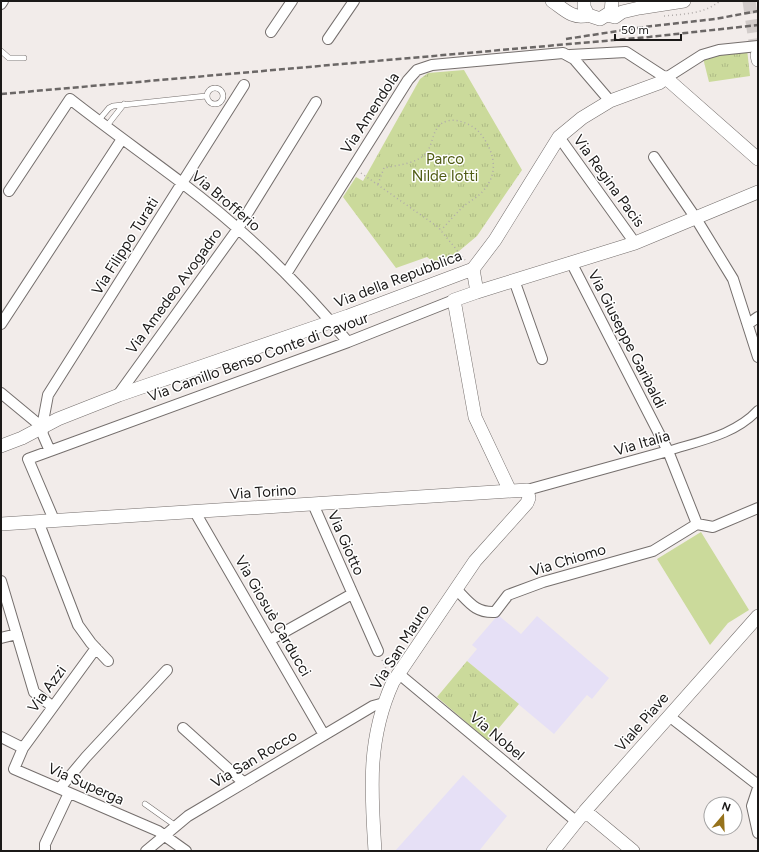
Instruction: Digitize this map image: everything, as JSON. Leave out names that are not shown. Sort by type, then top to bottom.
[{"type":"street","points":[[271,32],[292,1]]},
{"type":"street","points":[[328,40],[354,1]]},
{"type":"street","points":[[552,1],[568,12],[585,7],[595,18],[613,9],[639,8],[684,1]]},
{"type":"street","name":"Via della Repubblica","points":[[1,446],[22,438],[58,419],[118,395],[348,316],[472,269],[495,240],[559,137],[582,118],[610,101],[659,83],[702,55],[719,50],[758,54]]},
{"type":"street","points":[[570,55],[626,52],[666,78],[758,159]]},
{"type":"street","name":"Via Amendola","points":[[286,274],[408,80],[417,70],[440,65],[563,54],[570,55]]},
{"type":"street","points":[[570,55],[610,101]]},
{"type":"street","name":"Via Filippo Turati","points":[[42,427],[48,395],[183,184],[226,104],[244,85]]},
{"type":"street","name":"Via Brofferio","points":[[9,191],[70,99],[183,184],[237,230],[286,274],[331,321],[348,342]]},
{"type":"street","name":"Via Amedeo Avogadro","points":[[118,395],[237,230],[316,102]]},
{"type":"street","name":"Via Regina Pacis","points":[[559,137],[635,243]]},
{"type":"street","points":[[1,324],[122,139]]},
{"type":"street","points":[[654,156],[695,217],[733,279],[758,357]]},
{"type":"street","name":"Via Camillo Benso Conte di Cavour","points":[[54,520],[28,458],[348,342],[454,300],[635,243],[758,192]]},
{"type":"street","name":"Via Giuseppe Garibaldi","points":[[571,262],[668,451]]},
{"type":"street","points":[[472,269],[477,292]]},
{"type":"street","points":[[514,280],[542,359]]},
{"type":"street","points":[[454,300],[469,392],[475,416],[510,491]]},
{"type":"street","points":[[748,324],[758,317]]},
{"type":"street","points":[[1,393],[42,427],[43,435],[50,451]]},
{"type":"street","name":"Via Italia","points":[[527,490],[727,433],[751,418],[758,410]]},
{"type":"street","points":[[668,451],[696,524],[716,526],[758,508]]},
{"type":"street","name":"Via Torino","points":[[1,524],[527,490]]},
{"type":"street","name":"Via San Mauro","points":[[375,851],[372,798],[373,752],[384,703],[396,678],[475,561],[527,503],[529,498],[527,490]]},
{"type":"street","name":"Via Giotto","points":[[313,504],[378,651]]},
{"type":"street","name":"Via Giosuè Carducci","points":[[195,512],[324,734]]},
{"type":"street","points":[[38,521],[78,625],[108,661]]},
{"type":"street","name":"Via Chiomo","points":[[456,589],[472,606],[483,613],[494,612],[508,595],[543,582],[653,551],[696,524]]},
{"type":"street","points":[[1,581],[34,692],[53,707]]},
{"type":"street","name":"Via Giotto","points":[[270,640],[352,594]]},
{"type":"street","name":"Viale Piave","points":[[553,851],[581,816],[758,616]]},
{"type":"street","points":[[1,638],[17,634]]},
{"type":"street","name":"Via Azzi","points":[[23,748],[96,648]]},
{"type":"street","points":[[45,851],[45,844],[65,790],[86,757],[167,670]]},
{"type":"street","name":"Via Nobel","points":[[396,678],[581,816]]},
{"type":"street","name":"Via San Rocco","points":[[146,851],[188,816],[324,734],[373,706],[384,703]]},
{"type":"street","points":[[669,716],[758,786],[752,806],[758,833]]},
{"type":"street","points":[[183,728],[243,782]]},
{"type":"street","points":[[1,737],[23,748]]},
{"type":"street","name":"Via Superga","points":[[23,748],[14,769],[65,790],[164,835],[186,851]]},
{"type":"street","points":[[581,816],[633,851]]},
{"type":"lane","points":[[1,51],[9,58],[24,58]]},
{"type":"lane","points":[[211,88],[220,89],[226,104],[214,105],[207,100],[206,96],[211,88]]},
{"type":"lane","points":[[102,124],[109,108],[124,104],[206,96]]},
{"type":"lane","points":[[102,124],[124,104]]},
{"type":"lane","points":[[145,804],[176,826]]},
{"type":"path","points":[[378,184],[384,168],[417,160],[427,152],[434,130],[447,121],[456,120],[475,127],[488,144],[494,163],[492,177],[483,191],[464,206],[441,230]]},
{"type":"path","points":[[353,168],[378,184],[441,230],[472,269]]},
{"type":"path","points":[[378,651],[396,678]]},
{"type":"shaded area","points":[[498,615],[521,634],[537,616],[609,678],[592,699],[587,695],[554,734],[467,661],[477,649],[472,645]]},
{"type":"shaded area","points":[[463,775],[507,816],[479,851],[395,851]]},
{"type":"green space","points":[[747,49],[750,76],[709,82],[703,58]]},
{"type":"green space","name":"Parco Nilde Iotti","points":[[464,70],[522,170],[477,236],[440,267],[427,257],[396,268],[343,197],[356,177],[363,181],[420,79],[428,73]]},
{"type":"green space","points":[[701,532],[749,610],[728,623],[710,645],[657,559]]},
{"type":"green space","points":[[467,661],[519,704],[488,741],[437,697]]},
{"type":"tunnel","points":[[749,1],[757,55]]},
{"type":"railway","points":[[566,39],[644,27],[715,19],[758,11]]},
{"type":"railway","points":[[1,94],[649,37],[758,25]]}]
